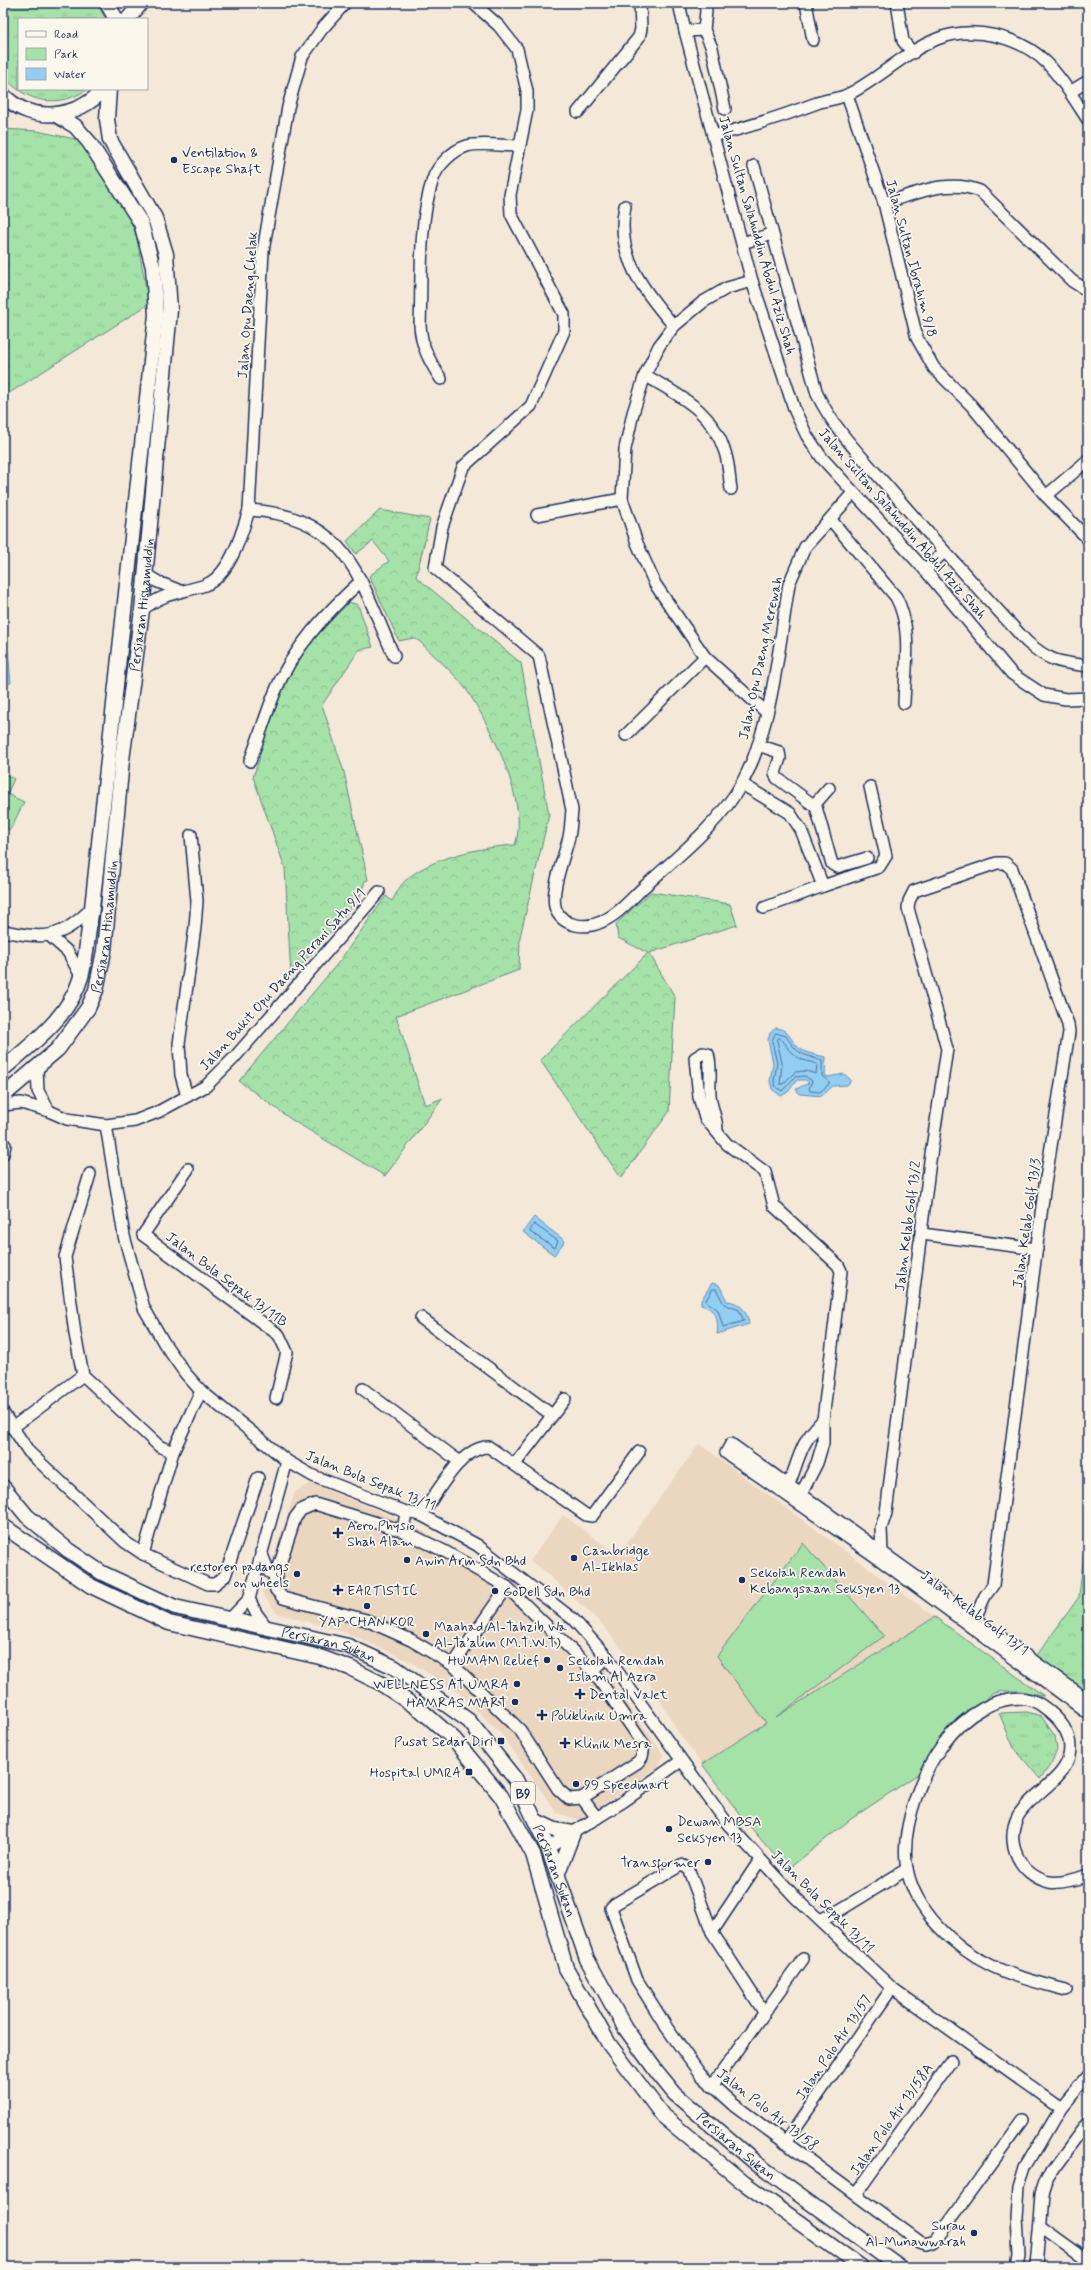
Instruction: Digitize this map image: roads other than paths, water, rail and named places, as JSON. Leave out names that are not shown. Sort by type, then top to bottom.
[{"type":"main road","points":[[107,3],[115,18]]},
{"type":"main road","points":[[129,18],[141,3]]},
{"type":"main road","points":[[4,98],[19,107],[33,112],[56,115],[80,108],[96,98],[103,90]]},
{"type":"main road","name":"Persiaran Hishamuddin","points":[[3,1096],[58,1049],[88,1008],[96,990],[104,951],[122,760],[142,610],[170,310],[166,254],[155,218],[110,140],[107,119],[108,90]]},
{"type":"main road","name":"Persiaran Hishamuddin","points":[[3,1069],[49,1029],[64,1010],[81,976],[92,908],[156,315],[153,267],[141,223],[89,142],[75,126],[56,115]]},
{"type":"main road","name":"Persiaran Sukan","points":[[3,1487],[27,1516],[68,1550],[102,1573],[175,1608],[348,1646],[394,1667],[423,1686],[469,1721],[516,1780],[548,1848],[587,1959],[625,2028],[675,2094],[757,2164],[899,2267]]},
{"type":"main road","name":"Persiaran Sukan","points":[[3,1526],[91,1586],[169,1623],[320,1657],[350,1668],[380,1683],[422,1711],[454,1739],[501,1796],[524,1838],[539,1874],[566,1968],[609,2044],[663,2116],[744,2183],[861,2267]]},
{"type":"main road","points":[[536,1821],[555,1830],[573,1833],[557,1875]]},
{"type":"main road","points":[[524,1838],[540,1847],[548,1848],[542,1857],[539,1874]]},
{"type":"street","name":"Jalan Opu Daeng Chelak","points":[[142,610],[152,602],[178,590],[206,585],[216,577],[230,560],[241,538],[249,510],[263,251],[288,107],[302,57],[322,29],[345,3]]},
{"type":"street","name":"Jalan Opu Daeng Merewah","points":[[472,3],[500,26],[517,49],[526,91],[527,110],[510,195],[511,214],[560,305],[565,321],[564,331],[531,406],[464,467],[442,527],[435,568],[539,656],[572,810],[570,835],[554,899],[557,911],[565,920],[578,926],[590,926],[603,922],[621,908],[711,824],[742,784],[758,745],[766,712],[789,584],[805,547],[854,493]]},
{"type":"street","points":[[578,112],[639,37],[641,29],[640,3]]},
{"type":"street","name":"Jalan Sultan Salahuddin Abdul Aziz Shah","points":[[679,3],[684,31],[752,280],[798,417],[807,436],[822,458],[925,570],[1012,674],[1044,695],[1066,699],[1088,698]]},
{"type":"street","points":[[705,3],[706,11],[704,30],[712,48],[725,109]]},
{"type":"street","points":[[806,3],[813,40]]},
{"type":"street","points":[[897,3],[899,28],[903,41],[913,54]]},
{"type":"street","points":[[684,31],[704,30]]},
{"type":"street","points":[[713,136],[754,126],[819,102],[848,95],[936,40],[956,33],[974,32],[990,34],[1029,50],[1046,63],[1070,92],[1088,120]]},
{"type":"street","points":[[1070,92],[1088,81]]},
{"type":"street","name":"Jalan Sultan Ibrahim 9/8","points":[[848,95],[884,203],[917,338],[926,355],[934,368],[971,405],[1046,496],[1088,539]]},
{"type":"street","points":[[441,379],[420,338],[425,216],[433,178],[447,159],[456,151],[467,146],[519,146]]},
{"type":"street","points":[[754,166],[817,394],[827,414],[845,438],[944,552],[1041,654],[1055,662],[1088,666]]},
{"type":"street","points":[[884,203],[947,185],[962,185],[980,191],[1072,281],[1088,291]]},
{"type":"street","points":[[626,206],[622,223],[623,241],[629,259],[639,281],[674,326]]},
{"type":"street","points":[[742,243],[772,234]]},
{"type":"street","points":[[752,280],[732,287],[703,302],[674,326],[659,346],[645,375],[633,413],[625,448],[622,499],[637,543],[655,584],[705,656],[766,712]]},
{"type":"street","points":[[645,375],[695,406],[713,425],[726,453],[731,489]]},
{"type":"street","points":[[1046,496],[1088,460]]},
{"type":"street","points":[[537,515],[622,499]]},
{"type":"street","points":[[249,510],[273,511],[296,517],[323,532],[345,552],[361,581],[394,656]]},
{"type":"street","points":[[830,520],[896,597],[902,609],[906,623],[904,703]]},
{"type":"street","points":[[925,570],[944,552]]},
{"type":"street","points":[[145,574],[162,584],[178,590]]},
{"type":"street","points":[[250,761],[275,690],[296,653],[337,604],[361,581]]},
{"type":"street","points":[[626,736],[705,656]]},
{"type":"street","points":[[758,745],[779,752],[780,758],[775,773],[777,778],[814,805],[832,864],[837,867],[867,858]]},
{"type":"street","points":[[742,784],[790,813],[801,830],[823,886]]},
{"type":"street","points":[[764,908],[823,886],[879,868],[886,856],[870,787]]},
{"type":"street","points":[[814,805],[829,788]]},
{"type":"street","points":[[187,1096],[181,1075],[178,1044],[192,959],[196,920],[197,901],[191,835]]},
{"type":"street","name":"Jalan Kelab Golf 13/2","points":[[880,1556],[881,1528],[886,1513],[930,1161],[947,1049],[908,908],[909,900],[914,891],[998,863],[1005,864]]},
{"type":"street","name":"Jalan Kelab Golf 13/3","points":[[974,1623],[985,1596],[993,1585],[1069,1032],[1068,1024],[1012,869],[1005,864]]},
{"type":"street","name":"Jalan Bukit Opu Daeng Perani Satu 9/1","points":[[3,1105],[21,1103],[49,1111],[67,1119],[106,1125],[134,1121],[158,1112],[206,1086],[234,1058],[379,892]]},
{"type":"street","points":[[3,932],[50,936],[71,927],[92,908]]},
{"type":"street","points":[[50,936],[68,952],[81,976]]},
{"type":"street","points":[[717,1130],[717,1123],[710,1095],[710,1060],[708,1054],[703,1053],[696,1058],[699,1097],[705,1118],[717,1130],[727,1144],[765,1172],[774,1206],[838,1265],[841,1271],[823,1420],[823,1444],[817,1463],[799,1498]]},
{"type":"street","points":[[37,1068],[38,1091],[49,1111]]},
{"type":"street","name":"Jalan Bola Sepak 13/11","points":[[106,1125],[124,1236],[144,1308],[164,1343],[201,1391],[287,1461],[313,1476],[406,1512],[421,1515],[477,1545],[573,1619],[608,1657],[681,1761],[727,1823],[760,1860],[820,1920],[892,1988],[1060,2108]]},
{"type":"street","points":[[124,1236],[143,1234],[188,1169]]},
{"type":"street","points":[[90,1174],[65,1257],[75,1334],[83,1375],[159,1446],[173,1452]]},
{"type":"street","name":"Jalan Bola Sepak 13/11B","points":[[143,1234],[279,1335],[287,1352],[276,1398]]},
{"type":"street","points":[[922,1234],[1038,1249]]},
{"type":"street","points":[[421,1318],[552,1415]]},
{"type":"street","points":[[12,1428],[83,1375]]},
{"type":"street","points":[[363,1389],[460,1462]]},
{"type":"street","points":[[143,1554],[173,1452],[201,1391]]},
{"type":"street","points":[[515,1464],[565,1399]]},
{"type":"street","points":[[3,1413],[29,1452],[125,1542],[143,1554],[208,1584],[222,1581],[225,1576],[258,1478]]},
{"type":"street","points":[[787,1489],[800,1450],[811,1433],[823,1420]]},
{"type":"street","points":[[421,1515],[460,1462],[472,1451],[481,1447],[490,1447],[586,1515],[592,1516],[639,1452]]},
{"type":"street","name":"Jalan Kelab Golf 13/1","points":[[726,1452],[787,1489],[974,1623],[1088,1713]]},
{"type":"street","points":[[228,1620],[249,1599],[287,1461]]},
{"type":"street","points":[[315,1504],[403,1531],[446,1552],[507,1587],[593,1671],[644,1745],[642,1757],[638,1762],[582,1798],[568,1799],[562,1794],[520,1730],[453,1666],[411,1640],[366,1620],[283,1598],[276,1590],[274,1582],[295,1518],[301,1510],[308,1506],[315,1504]]},
{"type":"street","points":[[403,1531],[406,1512]]},
{"type":"street","points":[[261,1552],[269,1572],[276,1576]]},
{"type":"street","points":[[453,1666],[507,1587]]},
{"type":"street","points":[[249,1599],[256,1613],[267,1628]]},
{"type":"street","points":[[974,1623],[1088,1700]]},
{"type":"street","points":[[593,1671],[608,1657]]},
{"type":"street","points":[[1066,1990],[1017,1976],[989,1965],[946,1934],[928,1915],[914,1891],[907,1869],[907,1837],[912,1807],[921,1781],[934,1759],[950,1737],[967,1718],[1001,1700],[1018,1698],[1039,1704],[1057,1717],[1066,1729],[1070,1743],[1069,1758],[1060,1772],[1018,1816],[1012,1840],[1016,1856],[1034,1875],[1051,1882],[1076,1879],[1088,1875]]},
{"type":"street","points":[[548,1848],[597,1818],[681,1761]]},
{"type":"street","points":[[582,1798],[597,1818]]},
{"type":"street","points":[[760,1860],[712,1932],[764,2012]]},
{"type":"street","name":"Jalan Polo Air 13/58","points":[[712,1932],[688,1868],[685,1865],[681,1865],[615,1904],[611,1908],[636,1980],[667,2028],[700,2074],[712,2086],[785,2143],[920,2242],[926,2244],[935,2241],[1024,2120]]},
{"type":"street","points":[[820,1920],[840,1910],[907,1869]]},
{"type":"street","points":[[712,2086],[803,1959]]},
{"type":"street","name":"Jalan Polo Air 13/57","points":[[785,2143],[892,1988]]},
{"type":"street","name":"Jalan Polo Air 13/58A","points":[[856,2194],[951,2061]]},
{"type":"street","points":[[1017,2267],[1019,2255],[1017,2216],[1019,2188],[1028,2163],[1060,2108],[1088,2076]]},
{"type":"street","points":[[1036,2267],[1041,2226],[1042,2195],[1046,2183],[1052,2170],[1088,2122]]},
{"type":"street","points":[[1041,2226],[1088,2260]]},
{"type":"water","points":[[3,651],[8,651],[11,683],[3,684]]},
{"type":"water","points":[[776,1028],[785,1031],[796,1045],[805,1052],[826,1057],[825,1075],[828,1077],[844,1074],[850,1079],[850,1082],[847,1085],[833,1086],[822,1096],[799,1094],[796,1089],[809,1083],[806,1080],[797,1080],[788,1092],[781,1096],[772,1089],[770,1081],[773,1063],[768,1040],[770,1033]]},
{"type":"water","points":[[534,1217],[565,1241],[554,1255],[523,1232]]},
{"type":"water","points":[[712,1283],[719,1285],[727,1301],[736,1303],[745,1311],[749,1324],[717,1334],[717,1320],[713,1312],[701,1305],[701,1300]]},
{"type":"place","name":"Ventilation & Escape Shaft","points":[[174,160]]},
{"type":"place","name":"Aero Physio Shah Alam","points":[[338,1533]]},
{"type":"place","name":"Cambridge Al-Ikhlas","points":[[574,1558]]},
{"type":"place","name":"Awin Arm Sdn Bhd","points":[[407,1560]]},
{"type":"place","name":"restoren padangs on wheels","points":[[297,1574]]},
{"type":"place","name":"Sekolah Rendah Kebangsaan Seksyen 13","points":[[742,1580]]},
{"type":"place","name":"EARTISTIC","points":[[338,1590]]},
{"type":"place","name":"GoDell Sdn Bhd","points":[[495,1591]]},
{"type":"place","name":"YAP CHAN KOR","points":[[367,1606]]},
{"type":"place","name":"Maahad Al-Tahzib Wa Al-Ta’alim (M.T.W.T)","points":[[426,1634]]},
{"type":"place","name":"HUMAM Relief","points":[[547,1660]]},
{"type":"place","name":"Sekolah Rendah Islam Al Azra","points":[[560,1668]]},
{"type":"place","name":"WELLNESS AT UMRA","points":[[517,1684]]},
{"type":"place","name":"Dental Valet","points":[[580,1694]]},
{"type":"place","name":"HAMRAS MART","points":[[515,1702]]},
{"type":"place","name":"Poliklinik Umra","points":[[542,1715]]},
{"type":"place","name":"Pusat Sedar Diri","points":[[501,1741]]},
{"type":"place","name":"Klinik Mesra","points":[[565,1743]]},
{"type":"place","name":"Hospital UMRA","points":[[469,1772]]},
{"type":"place","name":"99 Speedmart","points":[[576,1784]]},
{"type":"place","name":"Dewan MBSA Seksyen 13","points":[[669,1829]]},
{"type":"place","name":"Transformer","points":[[708,1862]]},
{"type":"place","name":"Surau Al-Munawwarah","points":[[974,2233]]}]
